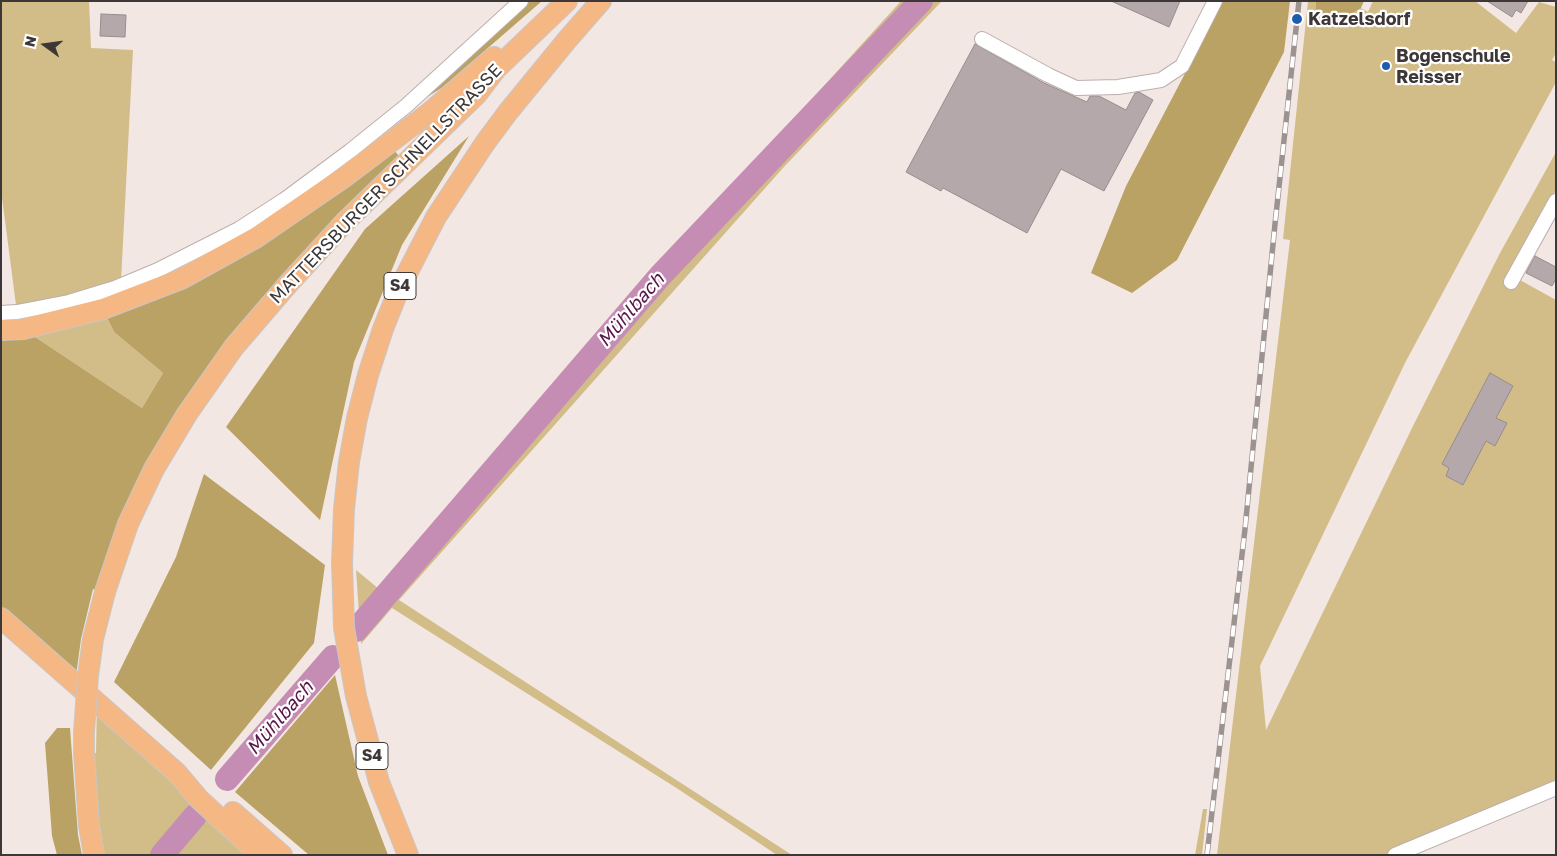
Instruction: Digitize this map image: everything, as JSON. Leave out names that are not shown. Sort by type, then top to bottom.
[{"type":"highway","points":[[476,94],[503,76],[582,1]]},
{"type":"highway","name":"MATTERSBURGER SCHNELLSTRASSE","points":[[408,855],[377,773],[356,696],[344,628],[342,562],[344,509],[349,462],[357,418],[368,375],[398,289],[436,217],[485,143],[567,40],[601,1]]},
{"type":"highway","points":[[1,330],[23,329],[103,310],[181,279],[256,237],[351,172],[429,113],[535,22],[567,2]]},
{"type":"highway","name":"MATTERSBURGER SCHNELLSTRASSE","points":[[94,855],[89,826],[84,753],[88,676],[105,592],[128,524],[154,469],[187,414],[234,347],[289,283],[345,222],[476,94],[496,69],[567,2]]},
{"type":"highway","points":[[1,618],[177,773],[199,799],[260,855]]},
{"type":"highway","points":[[177,773],[207,789],[282,855]]},
{"type":"street","points":[[1,313],[17,312],[68,302],[115,288],[158,270],[239,229],[284,200],[406,106],[521,1]]},
{"type":"street","points":[[982,39],[1076,88],[1118,87],[1161,80],[1182,66],[1215,1]]},
{"type":"street","points":[[1511,282],[1556,201]]},
{"type":"street","points":[[1395,855],[1556,788]]},
{"type":"shaded area","points":[[1,1],[89,1],[91,48],[133,50],[121,281],[68,295],[16,305],[1,190]]},
{"type":"shaded area","points":[[528,1],[542,1],[443,87],[408,109]]},
{"type":"shaded area","points":[[901,1],[942,1],[783,168],[399,600],[792,855],[777,855],[678,789],[392,608],[361,644],[356,570],[379,589],[712,209]]},
{"type":"shaded area","points":[[1223,1],[1290,1],[1284,52],[1177,260],[1132,293],[1091,273],[1126,186]]},
{"type":"shaded area","points":[[1308,1],[1316,1],[1315,14],[1347,17],[1361,8],[1368,12],[1373,1],[1475,1],[1516,33],[1539,2],[1556,7],[1556,53],[1552,60],[1556,62],[1556,82],[1405,363],[1260,666],[1266,730],[1412,428],[1500,253],[1556,152],[1556,190],[1511,275],[1556,300],[1556,794],[1409,855],[1217,855],[1290,240],[1283,239]]},
{"type":"shaded area","points":[[1316,1],[1364,1],[1361,8],[1347,17],[1315,14]]},
{"type":"shaded area","points":[[469,136],[402,245],[354,362],[320,520],[226,427],[365,229]]},
{"type":"shaded area","points":[[389,143],[404,163],[187,414],[105,592],[93,589],[81,639],[75,683],[1,618],[1,330],[23,329],[142,408],[163,373],[114,332],[103,309],[181,279]]},
{"type":"shaded area","points":[[103,309],[114,332],[163,373],[142,408],[23,329]]},
{"type":"shaded area","points":[[204,474],[325,565],[314,643],[211,770],[114,682],[176,557]]},
{"type":"shaded area","points":[[335,675],[358,776],[388,855],[309,855],[235,792]]},
{"type":"shaded area","points":[[97,703],[261,855],[94,855],[84,753],[96,753]]},
{"type":"shaded area","points":[[57,728],[70,728],[78,835],[82,855],[57,855],[52,836],[45,743]]},
{"type":"shaded area","points":[[1203,809],[1207,809],[1202,855],[1195,855]]},
{"type":"building","points":[[1111,1],[1180,1],[1169,27]]},
{"type":"building","points":[[1487,1],[1528,1],[1521,13],[1516,10],[1512,17]]},
{"type":"building","points":[[101,14],[126,15],[125,37],[100,36]]},
{"type":"building","points":[[975,44],[1044,83],[1087,102],[1090,96],[1099,96],[1126,110],[1135,93],[1139,92],[1153,100],[1104,191],[1061,169],[1027,233],[943,188],[941,191],[906,172]]},
{"type":"building","points":[[1535,256],[1556,267],[1556,279],[1552,286],[1526,273]]},
{"type":"building","points":[[1490,373],[1513,386],[1496,418],[1507,423],[1495,446],[1486,441],[1463,485],[1446,476],[1449,468],[1442,464]]},
{"type":"waterway","name":"Mühlbach","points":[[356,630],[660,276],[921,1]]},
{"type":"waterway","name":"Mühlbach","points":[[227,779],[333,657]]},
{"type":"waterway","name":"Mühlbach","points":[[162,855],[195,816]]},
{"type":"railway","points":[[1207,855],[1245,529],[1299,1]]},
{"type":"place","name":"Katzelsdorf","points":[[1297,19]]},
{"type":"place","name":"Bogenschule Reisser","points":[[1386,66]]}]
